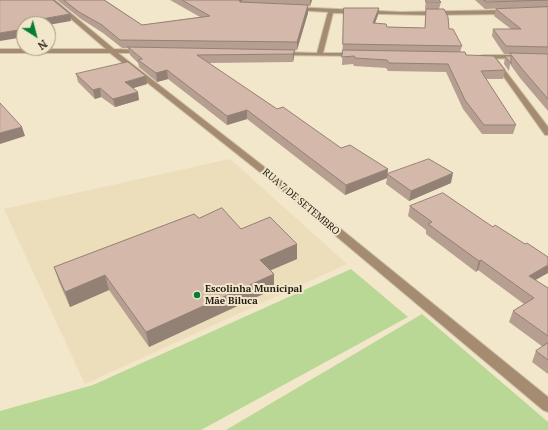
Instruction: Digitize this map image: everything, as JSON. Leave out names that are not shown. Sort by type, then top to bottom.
[{"type":"street","name":"RUA 7 DE SETEMBRO","points":[[52,0],[112,51],[264,171],[548,406]]},
{"type":"street","points":[[286,8],[331,11],[468,13],[512,12]]},
{"type":"street","points":[[320,54],[331,11]]},
{"type":"street","points":[[0,51],[152,52]]},
{"type":"street","points":[[272,53],[367,55]]},
{"type":"street","points":[[477,57],[524,57]]},
{"type":"street","points":[[493,57],[548,133]]},
{"type":"shaded area","points":[[230,159],[347,264],[85,384],[4,209]]},
{"type":"green space","points":[[351,269],[408,317],[201,430],[0,430],[0,411],[93,385]]},
{"type":"green space","points":[[422,314],[548,422],[548,430],[226,430]]},
{"type":"building","points":[[0,0],[53,0],[70,14],[56,16],[16,16],[16,30],[0,33]]},
{"type":"building","points":[[64,0],[104,0],[142,25],[210,16],[182,0],[239,0],[240,2],[308,5],[297,42],[120,40],[102,25],[79,12]]},
{"type":"building","points":[[426,0],[439,0],[441,2],[426,2]]},
{"type":"building","points":[[484,0],[548,0],[487,2]]},
{"type":"building","points":[[548,7],[548,47],[506,46],[493,29],[521,29],[496,9]]},
{"type":"building","points":[[344,8],[379,8],[373,23],[386,24],[387,27],[425,28],[426,9],[444,9],[448,17],[449,29],[453,29],[462,46],[343,44]]},
{"type":"building","points":[[128,47],[295,50],[293,54],[197,55],[277,109],[283,107],[341,148],[350,145],[388,169],[346,185],[247,110],[227,116],[167,70],[156,73],[138,60],[142,59]]},
{"type":"building","points":[[343,50],[465,52],[466,55],[494,56],[505,70],[481,71],[516,125],[484,125],[465,100],[448,64],[389,63],[387,60],[355,58],[354,56],[342,57]]},
{"type":"building","points":[[510,53],[548,54],[548,99],[523,70]]},
{"type":"building","points":[[505,56],[511,56],[511,63]]},
{"type":"building","points":[[128,62],[146,76],[125,82],[138,92],[113,99],[100,88],[93,90],[76,74]]},
{"type":"building","points":[[0,103],[22,127],[0,133]]},
{"type":"building","points":[[429,159],[453,173],[411,191],[387,174]]},
{"type":"building","points":[[443,193],[493,227],[495,225],[548,257],[548,265],[529,276],[548,288],[548,336],[513,311],[534,298],[428,224],[432,222],[410,206]]},
{"type":"building","points":[[222,208],[241,229],[270,217],[297,244],[260,260],[274,274],[146,332],[105,275],[65,292],[54,267],[194,214],[199,218]]},
{"type":"building","points":[[548,343],[548,360],[536,351]]},
{"type":"place","name":"Escolinha Municipal Mãe Biluca","points":[[197,295]]}]
